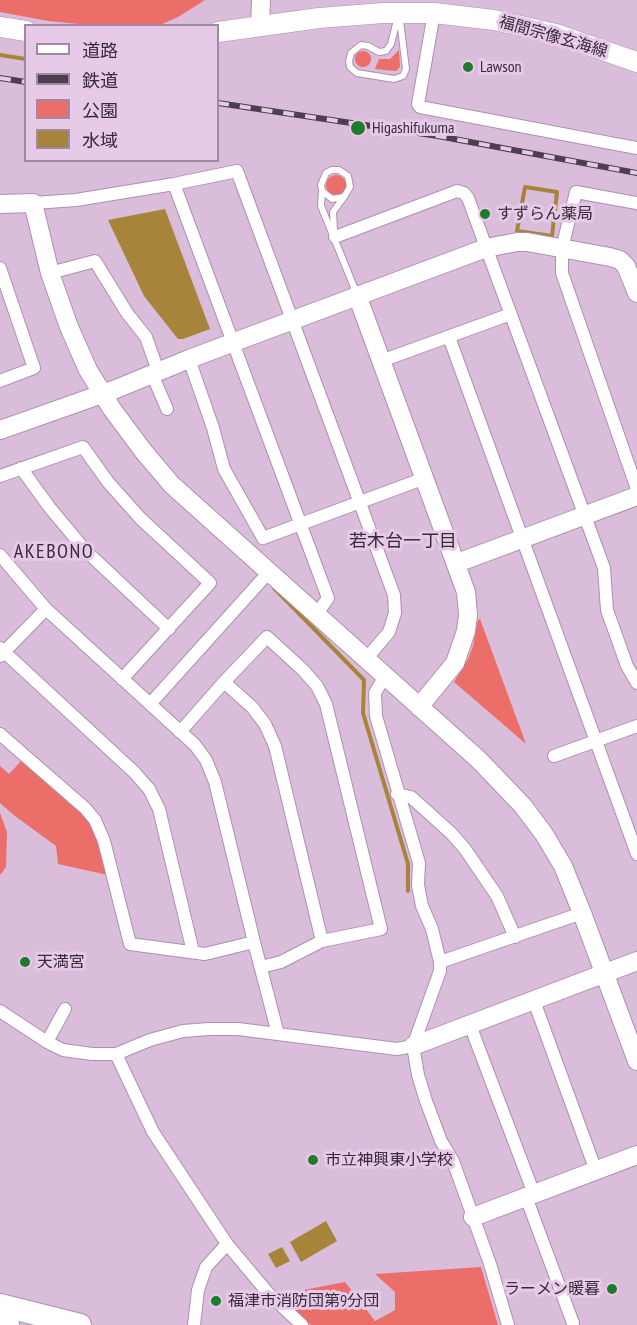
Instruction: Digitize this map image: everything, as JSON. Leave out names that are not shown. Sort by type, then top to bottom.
[{"type":"highway","points":[[0,1305],[80,1325]]},
{"type":"highway","points":[[0,1323],[8,1325]]},
{"type":"main road","name":"福間宗像玄海線","points":[[219,32],[399,6],[473,17],[556,34],[637,62]]},
{"type":"main road","points":[[0,27],[24,31]]},
{"type":"street","points":[[260,27],[261,0]]},
{"type":"street","points":[[434,13],[418,104],[420,107],[637,148]]},
{"type":"street","points":[[0,204],[76,200],[237,171],[394,594],[396,613],[389,632],[366,660]]},
{"type":"street","points":[[174,184],[328,598],[316,615]]},
{"type":"street","points":[[335,237],[457,191],[464,193],[468,198],[604,568],[607,610],[627,666],[637,683]]},
{"type":"street","points":[[637,203],[576,192],[562,248],[564,281],[637,489]]},
{"type":"street","points":[[33,203],[50,273],[69,327],[101,394],[144,452],[172,485],[479,760],[523,806],[544,834],[563,866],[605,975],[633,1039],[637,1061]]},
{"type":"street","points":[[0,430],[486,248],[517,242],[562,248],[620,260],[626,266],[637,293]]},
{"type":"street","points":[[50,273],[94,261],[127,313],[147,337],[167,409]]},
{"type":"street","points":[[0,268],[34,368],[0,381]]},
{"type":"street","points":[[357,296],[466,592],[468,615],[462,646],[455,663],[419,707]]},
{"type":"street","points":[[381,361],[511,314]]},
{"type":"street","points":[[449,337],[637,854]]},
{"type":"street","points":[[189,358],[213,428],[224,469],[263,538],[360,504],[425,478]]},
{"type":"street","points":[[0,476],[83,447],[108,482],[140,518],[210,583],[122,679]]},
{"type":"street","points":[[21,468],[50,508],[86,551],[169,629]]},
{"type":"street","points":[[457,563],[637,496]]},
{"type":"street","points":[[0,555],[46,609],[201,753],[215,782],[279,1034]]},
{"type":"street","points":[[150,704],[268,573]]},
{"type":"street","points":[[46,609],[1,652],[126,764],[149,789],[159,809],[193,952]]},
{"type":"street","points":[[180,732],[267,637],[303,670],[317,686],[326,704],[381,929],[322,941],[281,962],[261,967]]},
{"type":"street","points":[[385,676],[375,693],[376,716],[419,863],[418,885],[422,906],[432,929],[440,962],[440,971],[413,1046],[418,1075],[441,1141],[453,1161],[508,1325]]},
{"type":"street","points":[[224,682],[252,707],[265,724],[275,746],[322,941]]},
{"type":"street","points":[[554,756],[637,726]]},
{"type":"street","points":[[0,734],[85,808],[95,820],[104,841],[130,944],[205,954],[254,942]]},
{"type":"street","points":[[397,794],[411,797],[451,833],[465,849],[497,896],[515,938]]},
{"type":"street","points":[[440,962],[582,913]]},
{"type":"street","points":[[0,1011],[63,1050],[92,1054],[116,1054],[150,1040],[183,1031],[209,1029],[238,1029],[397,1049],[413,1046],[637,962]]},
{"type":"street","points":[[534,1001],[596,1171]]},
{"type":"street","points":[[47,1042],[65,1009]]},
{"type":"street","points":[[470,1025],[573,1323]]},
{"type":"street","points":[[116,1054],[153,1132],[227,1244],[268,1293],[303,1325]]},
{"type":"street","points":[[473,1217],[637,1155]]},
{"type":"street","points":[[194,1325],[198,1290],[206,1267],[227,1244]]},
{"type":"lane","points":[[399,6],[406,69],[403,76],[394,79],[357,73],[349,61],[351,53],[361,45],[379,52],[386,51],[392,44],[399,6]]},
{"type":"lane","points":[[335,237],[333,212],[348,193],[350,182],[348,176],[339,170],[326,173],[321,185],[321,206],[357,296]]},
{"type":"lane","points":[[322,191],[332,199],[344,197]]},
{"type":"green space","points":[[0,0],[205,0],[162,24],[79,24],[0,12]]},
{"type":"green space","points":[[399,50],[400,67],[396,71],[375,69],[379,59],[390,59]]},
{"type":"green space","points":[[360,51],[366,51],[371,59],[369,65],[360,67],[355,62],[355,56]]},
{"type":"green space","points":[[336,175],[343,178],[346,185],[343,192],[336,195],[329,192],[326,185],[329,178]]},
{"type":"green space","points":[[480,619],[526,744],[454,682],[468,659]]},
{"type":"green space","points":[[22,760],[87,819],[100,844],[108,875],[58,864],[56,846],[0,803],[0,766],[9,774]]},
{"type":"green space","points":[[0,813],[7,832],[6,867],[0,875]]},
{"type":"green space","points":[[481,1267],[498,1325],[311,1325],[278,1295],[345,1282],[375,1321],[395,1310],[395,1292],[375,1274]]},
{"type":"water","points":[[165,209],[210,329],[183,339],[178,339],[144,296],[108,220]]},
{"type":"water","points":[[326,1221],[337,1241],[301,1262],[290,1242]]},
{"type":"water","points":[[282,1247],[290,1261],[276,1268],[268,1254]]},
{"type":"waterway","points":[[0,55],[24,59]]},
{"type":"waterway","points":[[525,187],[557,192],[552,236],[517,231],[525,187]]},
{"type":"waterway","points":[[274,588],[364,680],[363,713],[408,864],[408,891]]},
{"type":"railway","points":[[0,78],[24,82]]},
{"type":"railway","points":[[219,103],[438,136],[637,173]]},
{"type":"place","name":"Lawson","points":[[468,67]]},
{"type":"place","name":"Higashifukuma","points":[[358,128]]},
{"type":"place","name":"すずらん薬局","points":[[485,214]]},
{"type":"place","name":"天満宮","points":[[25,962]]},
{"type":"place","name":"市立神興東小学校","points":[[313,1160]]},
{"type":"place","name":"ラーメン暖暮","points":[[612,1289]]},
{"type":"place","name":"福津市消防団第9分団","points":[[216,1301]]},
{"type":"district","name":"若木台一丁目","points":[[403,542]]},
{"type":"district","name":"AKEBONO","points":[[54,552]]}]
